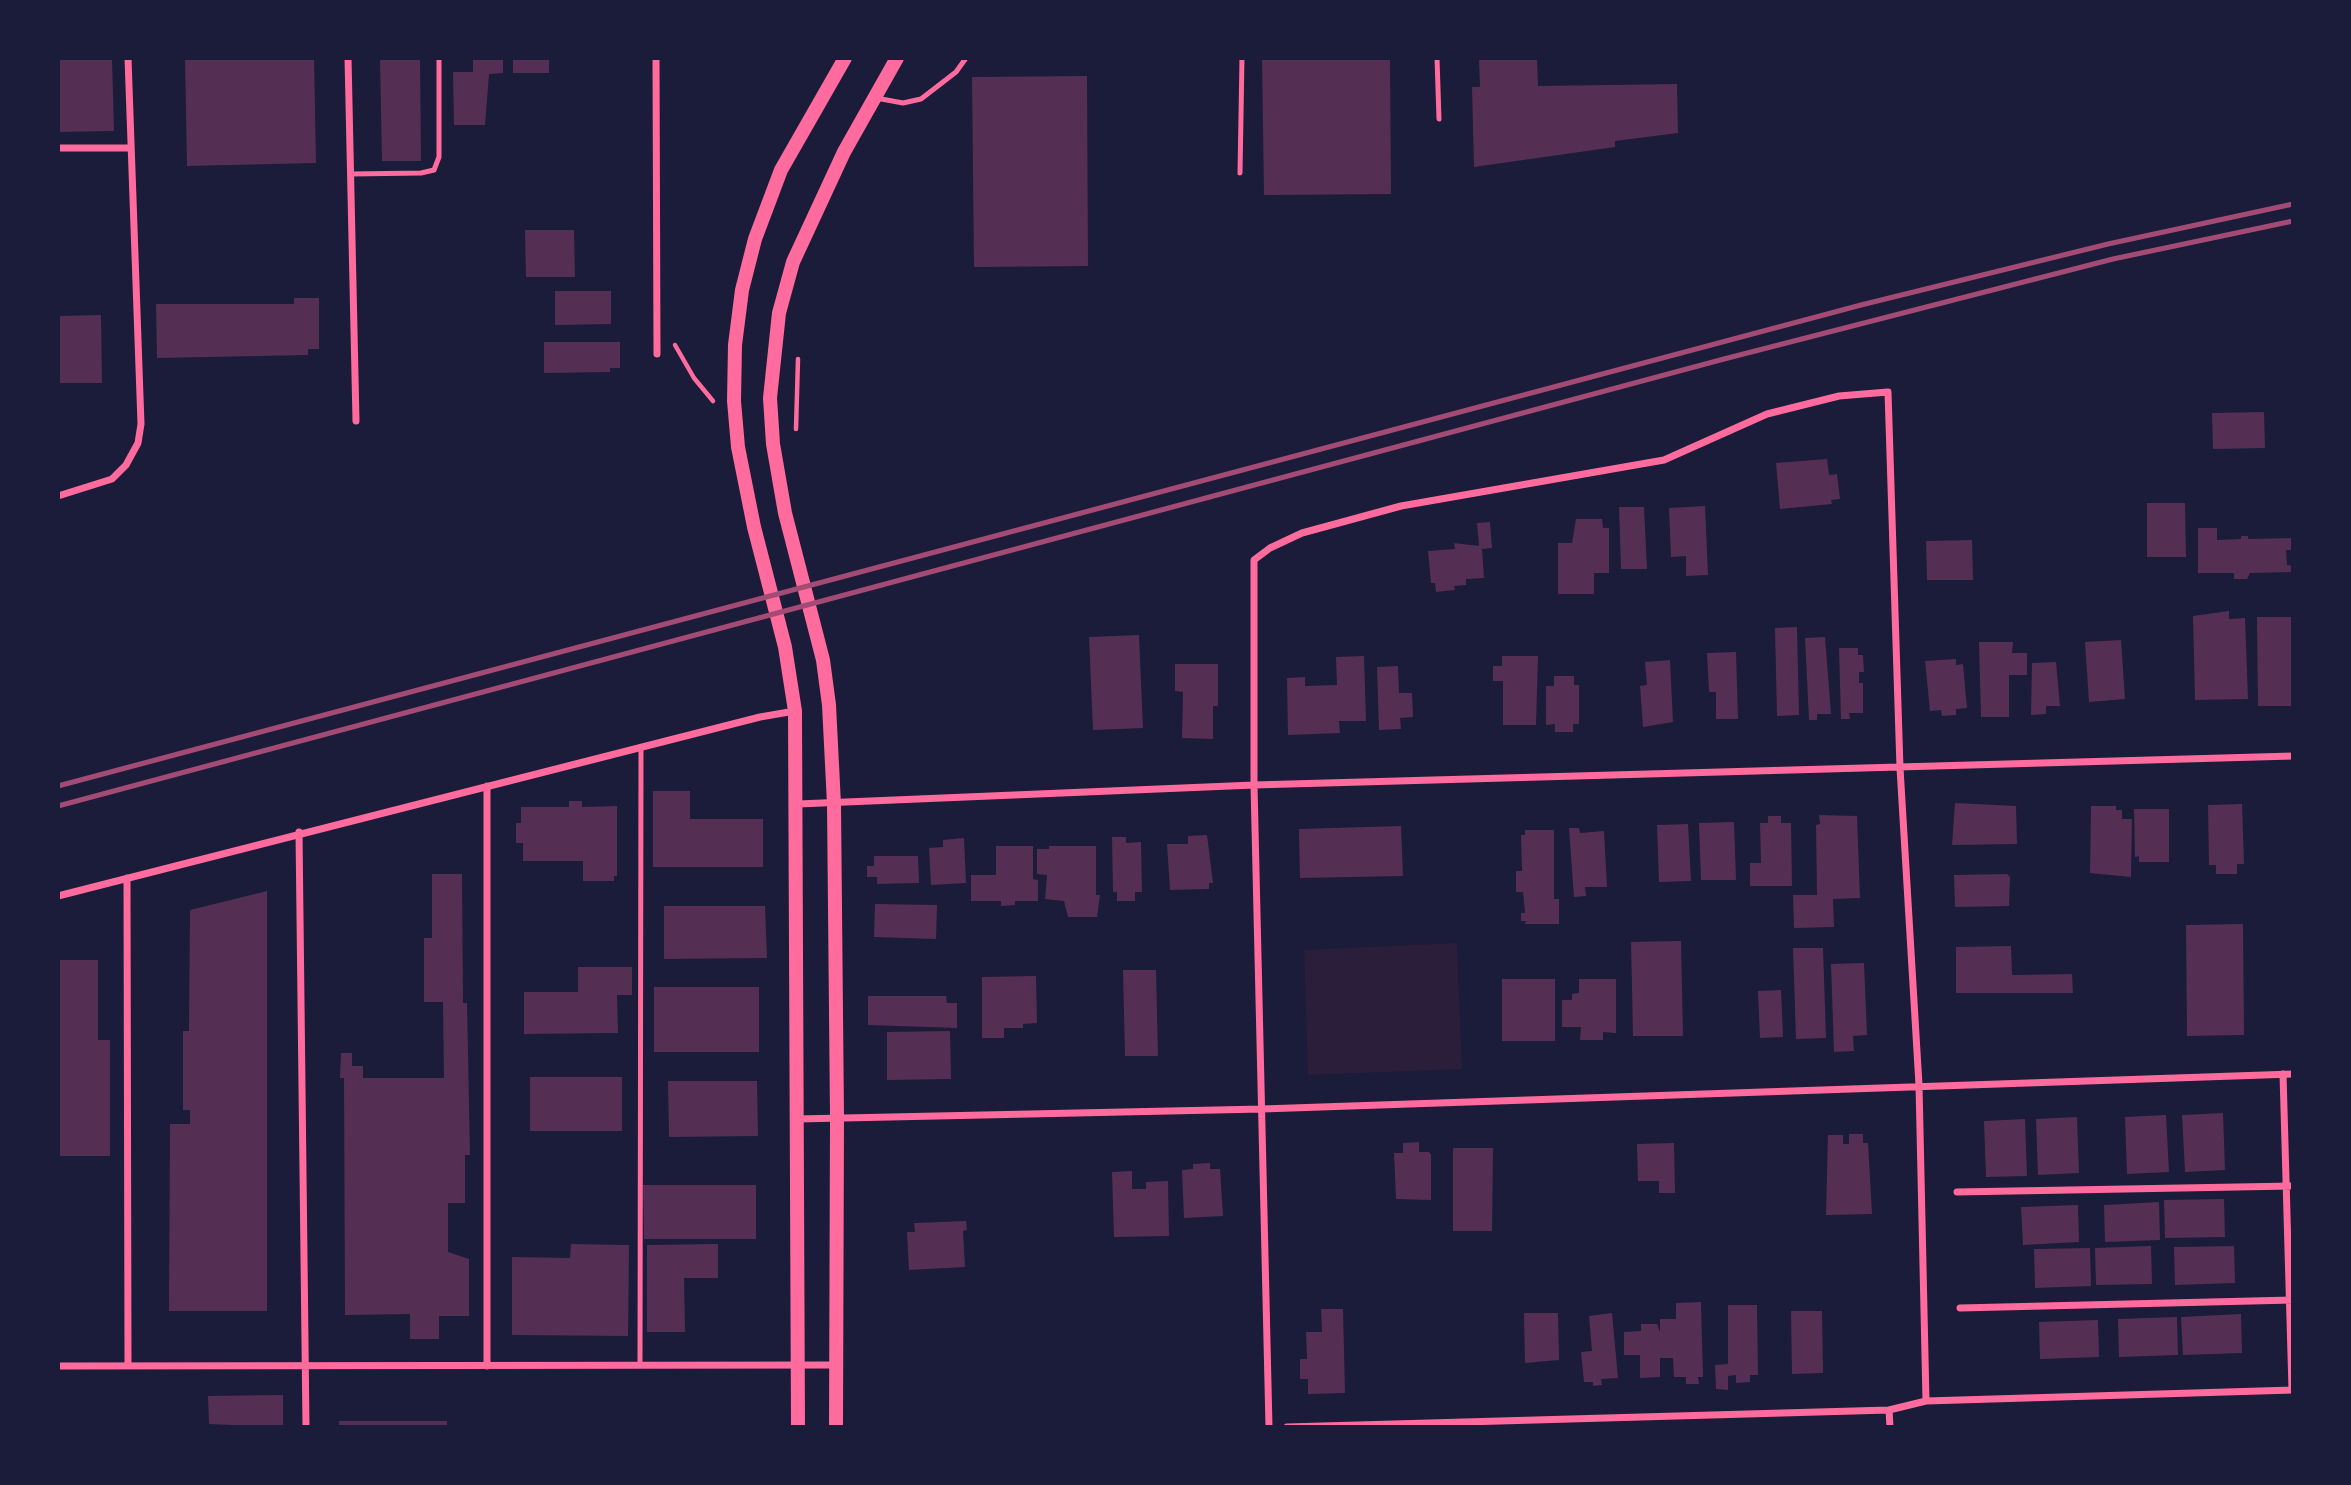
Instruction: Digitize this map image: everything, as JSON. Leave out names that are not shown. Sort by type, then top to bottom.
[{"type":"main road","points":[[798,1427],[798,804],[795,712],[785,647],[754,527],[738,447],[734,401],[735,345],[746,277],[781,170],[845,58]]},
{"type":"main road","points":[[836,1427],[834,804],[829,705],[823,660],[785,513],[773,444],[770,398],[779,313],[793,262],[827,184],[897,58]]},
{"type":"street","points":[[58,496],[91,488],[112,479],[126,465],[138,443],[141,424],[129,148],[128,58]]},
{"type":"street","points":[[348,58],[356,421]]},
{"type":"street","points":[[656,58],[657,354]]},
{"type":"street","points":[[58,148],[129,148]]},
{"type":"street","points":[[1269,1427],[1254,785],[1254,560],[1270,548],[1302,533],[1401,506],[1664,460],[1767,414],[1839,396],[1888,392],[1900,768],[1919,1085],[1926,1401]]},
{"type":"street","points":[[58,896],[299,832],[767,715],[795,712]]},
{"type":"street","points":[[798,804],[1254,785],[2293,756]]},
{"type":"street","points":[[487,786],[487,1366]]},
{"type":"street","points":[[299,832],[306,1427]]},
{"type":"street","points":[[127,878],[128,1366]]},
{"type":"street","points":[[1287,1427],[1889,1410],[1926,1401],[2292,1390],[2290,1186],[2283,1074]]},
{"type":"street","points":[[797,1119],[1262,1109],[2293,1074]]},
{"type":"street","points":[[1957,1192],[2290,1186]]},
{"type":"street","points":[[1960,1308],[2291,1300]]},
{"type":"street","points":[[58,1366],[835,1364]]},
{"type":"street","points":[[1889,1410],[1890,1427]]},
{"type":"lane","points":[[351,174],[421,173],[434,170],[439,157],[439,58]]},
{"type":"lane","points":[[876,98],[903,103],[921,99],[956,72],[966,58]]},
{"type":"lane","points":[[1240,173],[1242,58]]},
{"type":"lane","points":[[1437,58],[1438,118]]},
{"type":"lane","points":[[640,1365],[641,748]]},
{"type":"path","points":[[657,340],[673,343],[694,378],[713,402]]},
{"type":"path","points":[[796,429],[798,359]]},
{"type":"shaded area","points":[[1457,943],[1462,1069],[1308,1075],[1304,950]]},
{"type":"building","points":[[58,58],[112,58],[114,131],[58,132]]},
{"type":"building","points":[[185,58],[314,58],[316,163],[187,166]]},
{"type":"building","points":[[380,58],[420,58],[421,161],[382,161]]},
{"type":"building","points":[[473,58],[503,58],[503,73],[489,74],[485,125],[454,125],[453,72],[473,72]]},
{"type":"building","points":[[513,58],[549,58],[549,73],[513,73]]},
{"type":"building","points":[[1262,58],[1390,58],[1391,194],[1264,195]]},
{"type":"building","points":[[1479,58],[1537,58],[1538,86],[1677,84],[1678,133],[1615,141],[1615,147],[1474,167],[1472,87],[1480,87]]},
{"type":"building","points":[[1087,76],[1088,266],[974,267],[972,77]]},
{"type":"building","points":[[525,230],[574,230],[575,277],[526,277]]},
{"type":"building","points":[[555,291],[611,291],[611,324],[555,325]]},
{"type":"building","points":[[294,298],[319,298],[319,349],[308,349],[308,355],[157,358],[156,304],[294,304]]},
{"type":"building","points":[[101,315],[102,383],[58,383],[58,316]]},
{"type":"building","points":[[544,342],[620,342],[620,368],[610,368],[610,372],[544,373]]},
{"type":"building","points":[[2264,412],[2265,448],[2213,449],[2212,413]]},
{"type":"building","points":[[1827,459],[1829,475],[1837,474],[1840,499],[1831,500],[1832,504],[1780,509],[1776,463]]},
{"type":"building","points":[[2147,503],[2185,503],[2186,557],[2147,557]]},
{"type":"building","points":[[1705,506],[1708,575],[1686,576],[1686,556],[1671,557],[1669,508]]},
{"type":"building","points":[[1619,507],[1644,507],[1647,569],[1621,569]]},
{"type":"building","points":[[1576,519],[1602,519],[1603,528],[1609,528],[1609,573],[1594,573],[1594,594],[1558,594],[1558,543],[1572,543]]},
{"type":"building","points":[[1490,522],[1492,548],[1482,549],[1484,578],[1466,579],[1466,585],[1454,586],[1455,590],[1436,592],[1435,583],[1431,583],[1428,551],[1455,549],[1454,543],[1479,546],[1477,523]]},
{"type":"building","points":[[2198,528],[2217,528],[2217,540],[2241,539],[2241,536],[2248,536],[2248,539],[2292,538],[2292,550],[2286,550],[2287,565],[2293,566],[2293,572],[2250,573],[2247,579],[2234,579],[2234,573],[2198,573]]},
{"type":"building","points":[[1972,540],[1973,580],[1927,580],[1926,541]]},
{"type":"building","points":[[2229,611],[2229,619],[2245,618],[2248,699],[2195,700],[2193,616]]},
{"type":"building","points":[[2257,617],[2293,617],[2293,706],[2258,706]]},
{"type":"building","points":[[1797,627],[1799,715],[1777,716],[1775,628]]},
{"type":"building","points":[[1139,635],[1143,728],[1093,730],[1089,637]]},
{"type":"building","points":[[1825,637],[1831,714],[1817,714],[1817,720],[1809,720],[1805,638]]},
{"type":"building","points":[[2121,640],[2125,699],[2089,702],[2085,642]]},
{"type":"building","points":[[1979,642],[2013,642],[2012,653],[2027,653],[2027,675],[2009,675],[2009,717],[1981,717]]},
{"type":"building","points":[[1839,648],[1858,648],[1858,655],[1863,655],[1864,672],[1859,672],[1859,683],[1863,683],[1863,713],[1849,713],[1850,719],[1841,719]]},
{"type":"building","points":[[1736,652],[1738,719],[1716,719],[1716,692],[1709,692],[1707,653]]},
{"type":"building","points":[[1364,656],[1366,721],[1339,721],[1340,733],[1288,735],[1287,678],[1305,677],[1305,686],[1337,685],[1336,657]]},
{"type":"building","points":[[1502,656],[1538,656],[1536,725],[1503,725],[1503,681],[1493,681],[1493,666],[1502,666]]},
{"type":"building","points":[[1956,659],[1956,665],[1963,664],[1967,708],[1956,709],[1956,715],[1942,716],[1941,710],[1930,711],[1925,661]]},
{"type":"building","points":[[1670,660],[1673,722],[1643,727],[1640,686],[1647,685],[1645,662]]},
{"type":"building","points":[[2056,662],[2060,706],[2046,706],[2046,714],[2031,715],[2032,663]]},
{"type":"building","points":[[1175,664],[1218,664],[1218,706],[1213,706],[1213,739],[1182,738],[1183,692],[1175,691]]},
{"type":"building","points":[[1398,666],[1399,693],[1412,693],[1413,717],[1400,718],[1401,729],[1379,730],[1377,667]]},
{"type":"building","points":[[1554,676],[1574,676],[1574,685],[1579,685],[1579,724],[1573,724],[1573,732],[1555,732],[1555,724],[1546,725],[1546,686],[1554,686]]},
{"type":"building","points":[[653,791],[690,791],[690,819],[763,819],[763,867],[653,867]]},
{"type":"building","points":[[569,801],[582,801],[582,807],[617,806],[617,876],[614,876],[614,881],[583,881],[583,861],[523,861],[523,843],[516,843],[516,823],[521,823],[521,807],[569,807]]},
{"type":"building","points":[[1955,803],[2016,806],[2017,844],[1952,845]]},
{"type":"building","points":[[2242,804],[2244,864],[2237,864],[2237,874],[2216,874],[2216,865],[2209,865],[2208,805]]},
{"type":"building","points":[[2091,806],[2116,806],[2116,810],[2122,810],[2122,819],[2132,819],[2131,877],[2090,873]]},
{"type":"building","points":[[2134,809],[2169,809],[2169,862],[2139,862],[2139,856],[2135,857]]},
{"type":"building","points":[[1819,815],[1857,816],[1860,898],[1833,899],[1834,927],[1794,928],[1793,895],[1817,895],[1816,825],[1820,824]]},
{"type":"building","points":[[1768,816],[1781,816],[1781,823],[1791,823],[1792,886],[1750,886],[1750,863],[1761,863],[1760,823],[1768,823]]},
{"type":"building","points":[[1734,822],[1736,880],[1701,880],[1699,823]]},
{"type":"building","points":[[1688,824],[1691,881],[1659,882],[1657,825]]},
{"type":"building","points":[[1401,826],[1403,876],[1300,878],[1299,829]]},
{"type":"building","points":[[1569,828],[1579,828],[1580,833],[1604,831],[1607,887],[1585,887],[1586,896],[1574,897]]},
{"type":"building","points":[[1525,830],[1554,830],[1554,899],[1559,899],[1559,924],[1525,924],[1526,921],[1521,921],[1521,913],[1525,913],[1523,892],[1516,892],[1516,871],[1522,871],[1521,835],[1525,835]]},
{"type":"building","points":[[1207,835],[1213,883],[1209,883],[1209,889],[1170,890],[1167,844],[1188,844],[1188,836]]},
{"type":"building","points":[[1112,837],[1126,837],[1126,843],[1141,842],[1142,892],[1135,892],[1135,901],[1117,901],[1117,892],[1113,892]]},
{"type":"building","points":[[964,838],[966,883],[931,885],[929,848],[943,847],[943,840]]},
{"type":"building","points":[[996,846],[1033,846],[1033,879],[1038,880],[1038,901],[1015,901],[1015,905],[1001,906],[1001,901],[971,901],[971,875],[996,875]]},
{"type":"building","points":[[1049,846],[1096,846],[1096,895],[1100,895],[1097,917],[1068,917],[1064,901],[1045,899],[1047,875],[1037,874],[1037,849],[1049,849]]},
{"type":"building","points":[[874,856],[918,856],[919,883],[877,884],[877,877],[867,877],[867,866],[874,866]]},
{"type":"building","points":[[432,874],[462,874],[463,1003],[467,1003],[470,1155],[465,1155],[465,1203],[448,1203],[448,1252],[469,1259],[469,1316],[439,1316],[439,1339],[410,1339],[410,1314],[345,1315],[344,1078],[340,1078],[341,1053],[352,1053],[352,1066],[363,1066],[363,1078],[444,1078],[443,1002],[424,1002],[424,938],[432,938]]},
{"type":"building","points":[[2007,874],[2010,877],[2009,906],[1955,907],[1954,875]]},
{"type":"building","points":[[267,891],[267,1311],[169,1311],[170,1124],[190,1124],[190,1110],[183,1110],[183,1031],[189,1031],[190,910]]},
{"type":"building","points":[[875,904],[937,905],[936,939],[874,937]]},
{"type":"building","points":[[664,906],[765,906],[767,958],[664,959]]},
{"type":"building","points":[[2243,924],[2244,1035],[2187,1036],[2186,925]]},
{"type":"building","points":[[1681,941],[1683,1036],[1633,1036],[1631,942]]},
{"type":"building","points":[[2011,946],[2012,975],[2072,974],[2073,993],[1956,993],[1956,947]]},
{"type":"building","points":[[1793,948],[1823,948],[1826,1038],[1796,1039]]},
{"type":"building","points":[[59,960],[98,960],[98,1040],[110,1040],[110,1156],[58,1156]]},
{"type":"building","points":[[1864,963],[1867,1035],[1853,1036],[1854,1051],[1834,1052],[1831,964]]},
{"type":"building","points":[[578,967],[632,967],[632,995],[617,995],[618,1033],[524,1034],[524,992],[578,992]]},
{"type":"building","points":[[1123,970],[1156,970],[1158,1056],[1125,1056]]},
{"type":"building","points":[[1036,976],[1037,1023],[1023,1024],[1023,1028],[1004,1028],[1004,1038],[982,1038],[982,977]]},
{"type":"building","points":[[1502,979],[1555,979],[1555,1041],[1502,1041]]},
{"type":"building","points":[[1579,979],[1616,979],[1616,1033],[1603,1032],[1603,1040],[1580,1040],[1581,1027],[1562,1027],[1562,1000],[1572,1000],[1572,994],[1579,993]]},
{"type":"building","points":[[654,987],[759,987],[759,1052],[654,1052]]},
{"type":"building","points":[[1781,990],[1783,1037],[1760,1038],[1758,991]]},
{"type":"building","points":[[868,996],[946,996],[947,1003],[957,1003],[957,1028],[868,1025]]},
{"type":"building","points":[[950,1031],[951,1079],[887,1080],[887,1032]]},
{"type":"building","points":[[530,1077],[622,1077],[622,1131],[530,1131]]},
{"type":"building","points":[[668,1081],[757,1081],[758,1136],[669,1137]]},
{"type":"building","points":[[2223,1113],[2225,1170],[2185,1172],[2182,1115]]},
{"type":"building","points":[[2166,1115],[2169,1172],[2127,1174],[2125,1117]]},
{"type":"building","points":[[2077,1117],[2079,1173],[2038,1175],[2036,1119]]},
{"type":"building","points":[[2025,1119],[2027,1176],[1986,1177],[1984,1121]]},
{"type":"building","points":[[1849,1134],[1863,1134],[1863,1143],[1868,1143],[1872,1214],[1826,1215],[1828,1135],[1843,1135],[1843,1144],[1849,1144]]},
{"type":"building","points":[[1419,1142],[1419,1152],[1429,1152],[1431,1155],[1431,1200],[1396,1199],[1394,1153],[1403,1153],[1403,1143]]},
{"type":"building","points":[[1674,1143],[1675,1193],[1659,1193],[1659,1181],[1638,1181],[1637,1144]]},
{"type":"building","points":[[1453,1148],[1493,1148],[1492,1231],[1453,1231]]},
{"type":"building","points":[[1210,1163],[1210,1169],[1220,1169],[1223,1216],[1184,1218],[1182,1170],[1193,1169],[1193,1164]]},
{"type":"building","points":[[1132,1171],[1132,1189],[1146,1189],[1146,1182],[1168,1181],[1169,1236],[1114,1237],[1112,1172]]},
{"type":"building","points":[[643,1185],[756,1185],[756,1239],[644,1239]]},
{"type":"building","points":[[2224,1199],[2225,1237],[2165,1238],[2164,1200]]},
{"type":"building","points":[[2159,1202],[2160,1240],[2105,1242],[2104,1205]]},
{"type":"building","points":[[2078,1205],[2079,1242],[2023,1245],[2021,1207]]},
{"type":"building","points":[[966,1221],[967,1230],[963,1231],[965,1267],[909,1270],[907,1232],[915,1232],[914,1223]]},
{"type":"building","points":[[571,1244],[629,1245],[628,1336],[512,1335],[512,1257],[570,1258]]},
{"type":"building","points":[[718,1244],[718,1278],[684,1278],[685,1332],[647,1332],[647,1245]]},
{"type":"building","points":[[2151,1246],[2152,1284],[2096,1285],[2095,1248]]},
{"type":"building","points":[[2234,1246],[2235,1283],[2175,1285],[2174,1247]]},
{"type":"building","points":[[2090,1248],[2091,1286],[2035,1288],[2034,1249]]},
{"type":"building","points":[[1701,1302],[1703,1377],[1698,1377],[1699,1384],[1686,1384],[1686,1377],[1674,1377],[1673,1358],[1660,1358],[1660,1377],[1640,1378],[1640,1355],[1624,1355],[1624,1332],[1641,1331],[1641,1324],[1657,1324],[1660,1332],[1660,1319],[1676,1319],[1676,1303]]},
{"type":"building","points":[[1728,1305],[1757,1305],[1758,1375],[1750,1375],[1750,1382],[1736,1383],[1736,1375],[1728,1376],[1728,1390],[1716,1389],[1715,1365],[1728,1364]]},
{"type":"building","points":[[1321,1309],[1343,1309],[1345,1393],[1308,1394],[1308,1379],[1300,1379],[1300,1359],[1307,1359],[1306,1332],[1322,1332]]},
{"type":"building","points":[[1791,1311],[1822,1311],[1823,1373],[1792,1374]]},
{"type":"building","points":[[1524,1313],[1558,1313],[1559,1360],[1525,1363]]},
{"type":"building","points":[[1612,1313],[1618,1378],[1601,1379],[1602,1385],[1593,1386],[1593,1382],[1584,1382],[1581,1352],[1592,1351],[1589,1316]]},
{"type":"building","points":[[2241,1314],[2242,1353],[2183,1355],[2181,1317]]},
{"type":"building","points":[[2177,1317],[2178,1355],[2119,1357],[2118,1319]]},
{"type":"building","points":[[2098,1320],[2099,1357],[2040,1359],[2039,1322]]},
{"type":"building","points":[[283,1395],[283,1427],[209,1424],[208,1396]]},
{"type":"building","points":[[339,1421],[447,1421],[447,1427],[339,1427]]},
{"type":"building","points":[[507,1425],[507,1427],[456,1427]]},
{"type":"railway","points":[[58,786],[1861,305],[2108,244],[2293,204]]},
{"type":"railway","points":[[58,806],[1724,359],[2113,259],[2293,221]]}]
